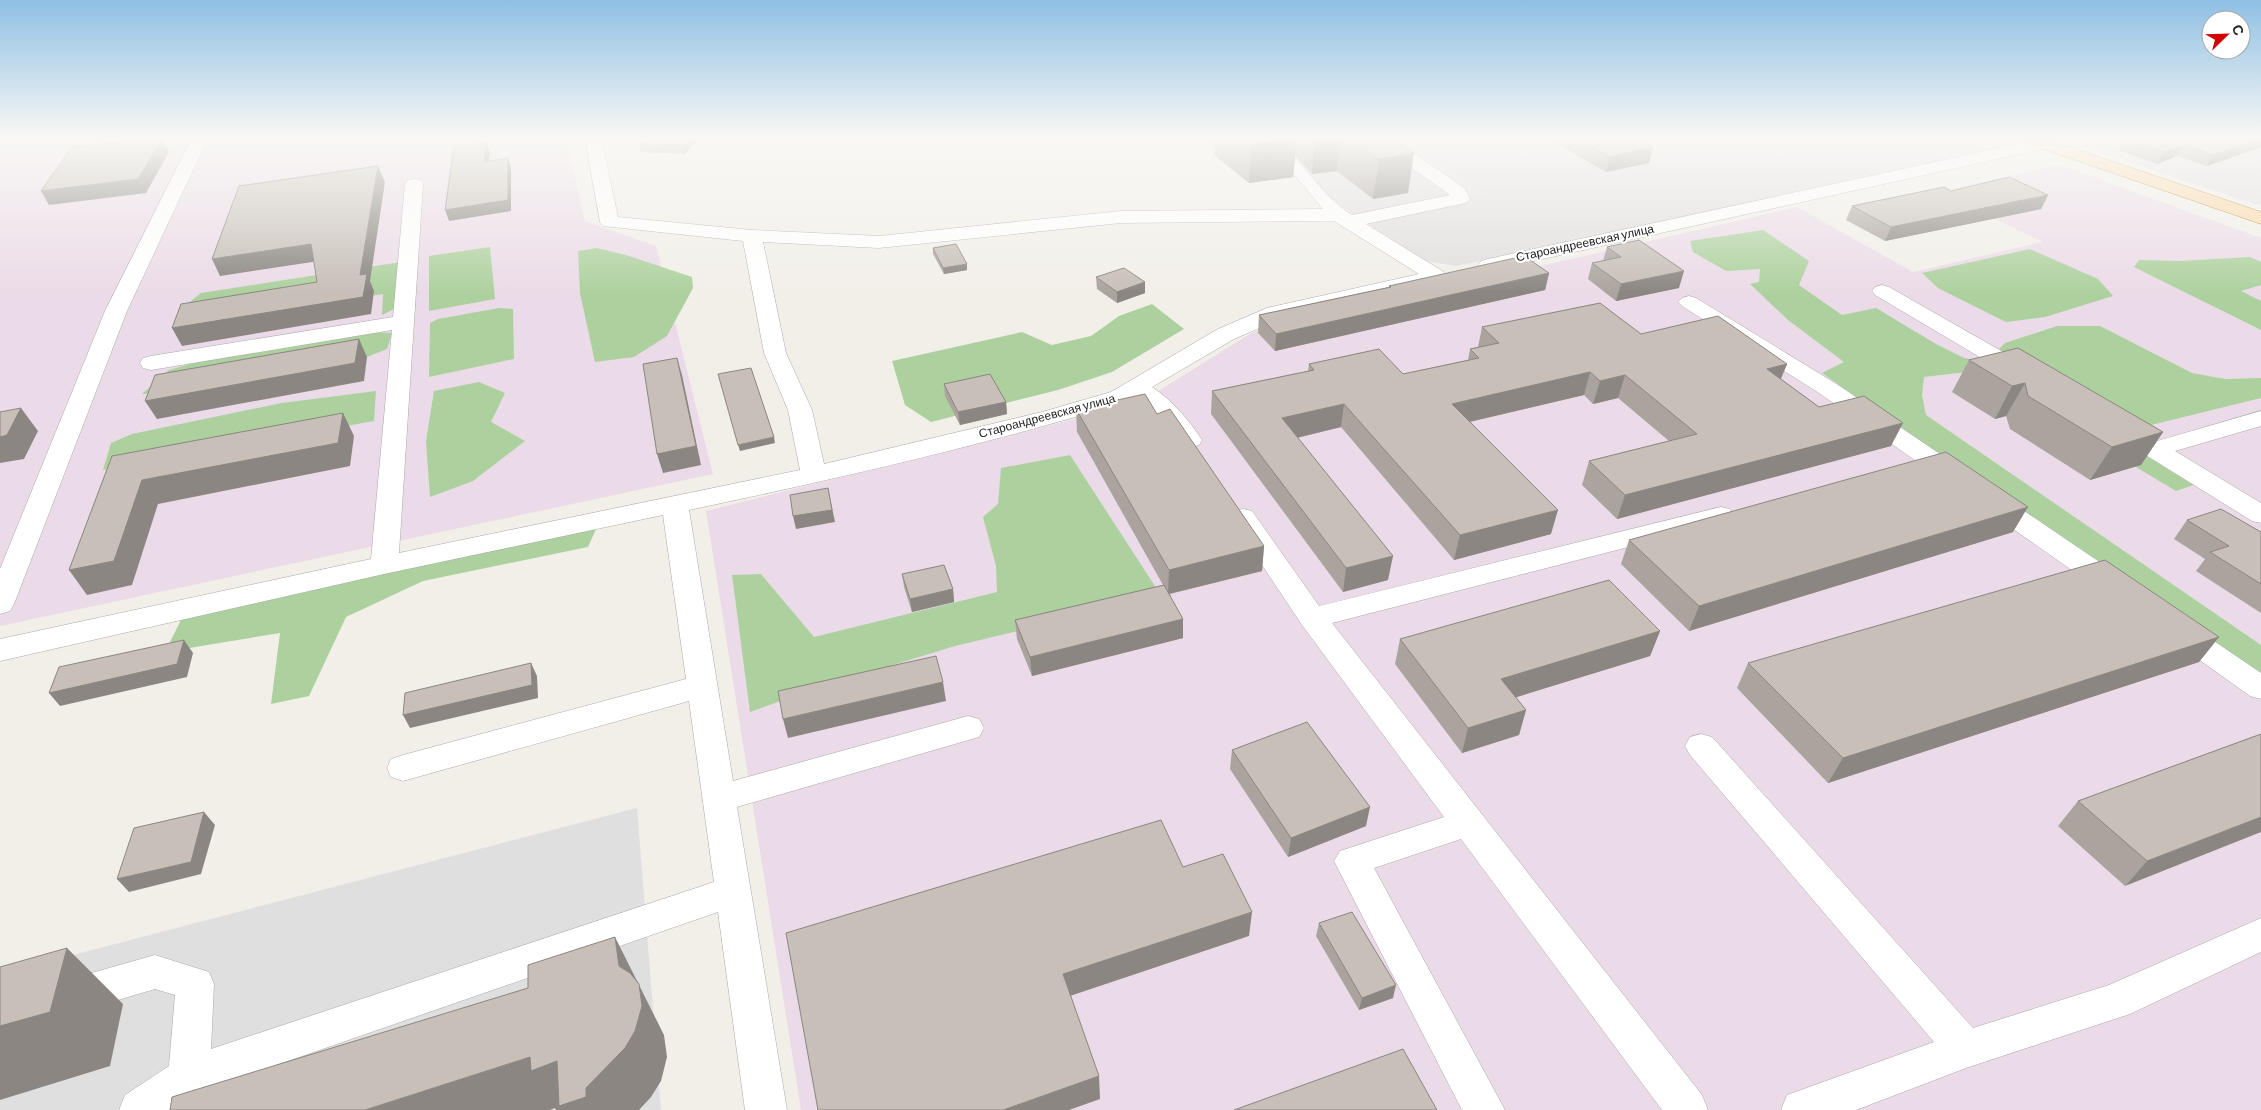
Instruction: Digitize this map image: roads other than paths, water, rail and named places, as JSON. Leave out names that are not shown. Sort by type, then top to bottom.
[{"type":"main road","points":[[2180,190],[2261,218]]},
{"type":"street","points":[[0,604],[116,311],[175,190]]},
{"type":"street","points":[[384,565],[413,190]]},
{"type":"street","points":[[603,190],[610,222],[752,236],[879,242],[1121,217],[1343,218],[1460,198],[1455,190]]},
{"type":"street","points":[[1315,190],[1343,218],[1453,272]]},
{"type":"street","name":"Староандреевская улица","points":[[0,650],[384,565],[675,505],[1049,418],[1119,396],[1226,334],[1275,313],[1817,190]]},
{"type":"street","points":[[752,236],[764,288],[775,352],[800,410],[813,474]]},
{"type":"street","points":[[1882,291],[2044,385]]},
{"type":"street","points":[[1690,302],[1827,388],[2261,688]]},
{"type":"street","points":[[151,363],[402,322]]},
{"type":"street","points":[[1135,388],[1151,395],[1174,417],[1207,465]]},
{"type":"street","points":[[2155,449],[2261,418]]},
{"type":"street","points":[[2104,419],[2261,515]]},
{"type":"street","points":[[1907,469],[1936,462]]},
{"type":"street","points":[[1229,497],[1312,618],[1687,1110]]},
{"type":"street","points":[[675,505],[766,1110]]},
{"type":"street","points":[[1312,618],[1744,510]]},
{"type":"street","points":[[403,768],[702,686]]},
{"type":"street","points":[[720,798],[968,728]]},
{"type":"street","points":[[1701,746],[1966,1049]]},
{"type":"street","points":[[1468,823],[1352,862],[1484,1110]]},
{"type":"street","points":[[140,1110],[734,891]]},
{"type":"street","points":[[1802,1110],[1966,1049],[2116,1001],[2261,934]]},
{"type":"street","points":[[0,1017],[155,972],[196,984],[186,1093]]}]
